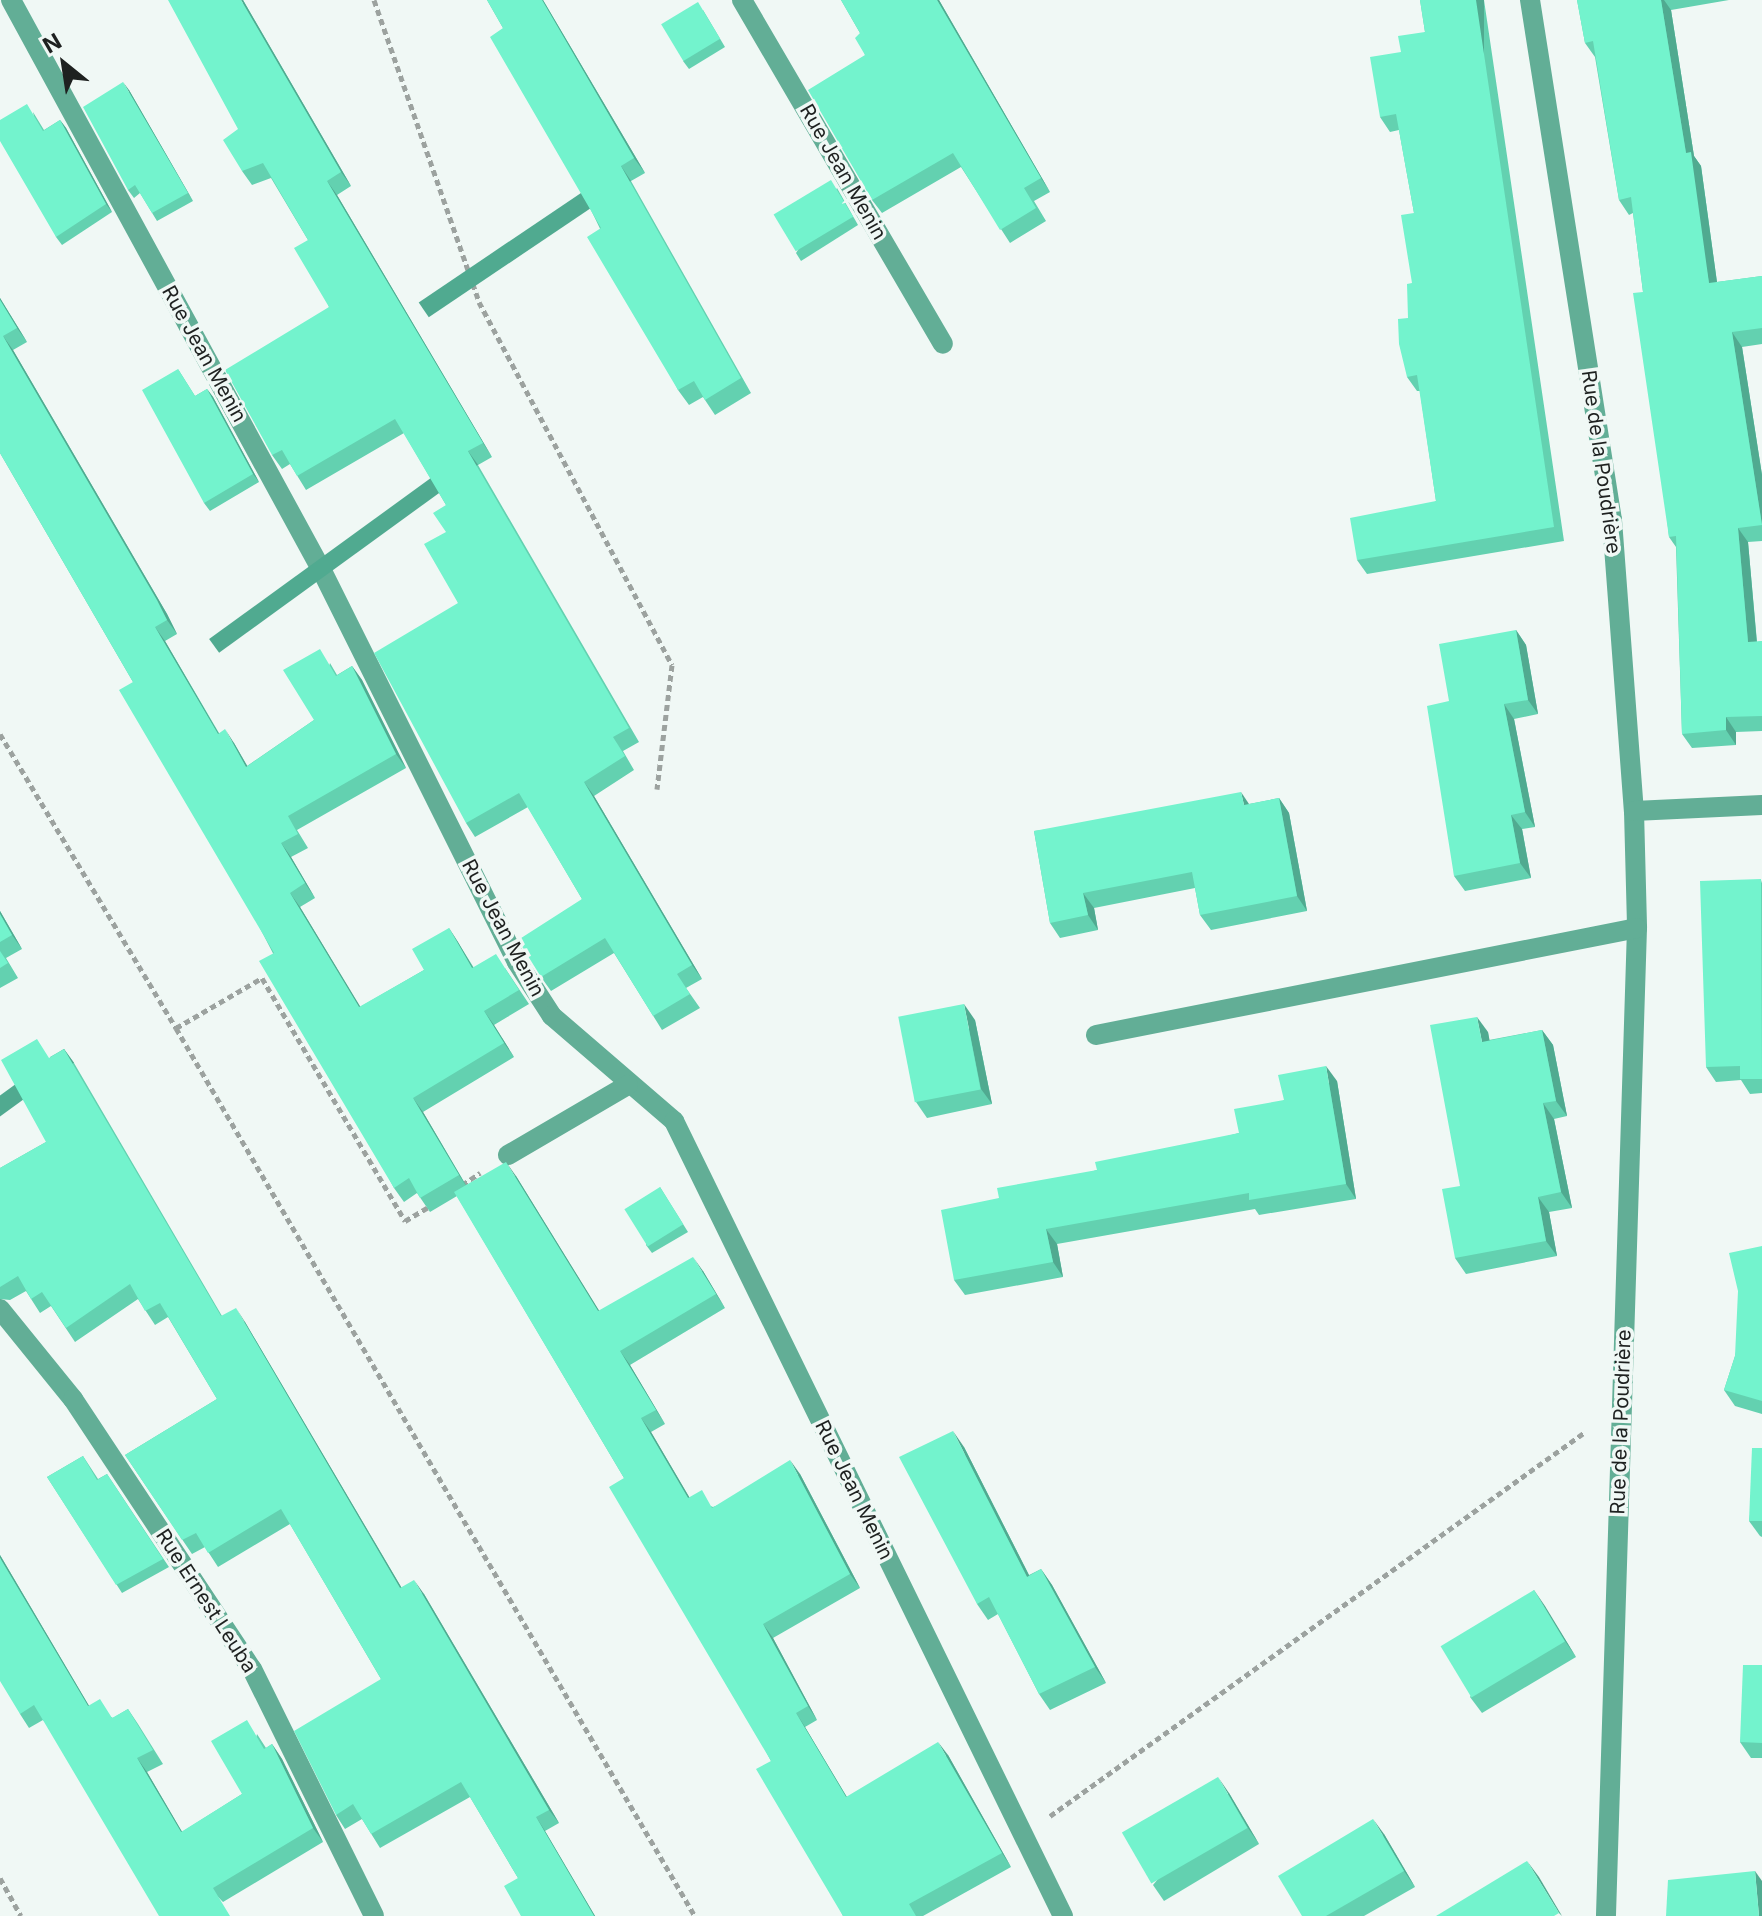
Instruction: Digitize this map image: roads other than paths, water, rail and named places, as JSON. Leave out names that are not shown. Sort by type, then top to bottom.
[{"type":"street","name":"Rue Jean Menin","points":[[11,0],[321,569],[517,962],[552,1016],[628,1085],[674,1121],[1063,1916]]},
{"type":"street","name":"Rue Jean Menin","points":[[742,0],[943,344]]},
{"type":"street","name":"Rue de la Poudrière","points":[[1530,0],[1612,520],[1634,811],[1637,928],[1606,1916]]},
{"type":"street","points":[[1634,811],[1762,805]]},
{"type":"street","points":[[1096,1035],[1637,928]]},
{"type":"street","points":[[508,1155],[628,1085]]},
{"type":"street","name":"Rue Ernest Leuba","points":[[0,1309],[73,1399],[252,1669],[374,1916]]}]
